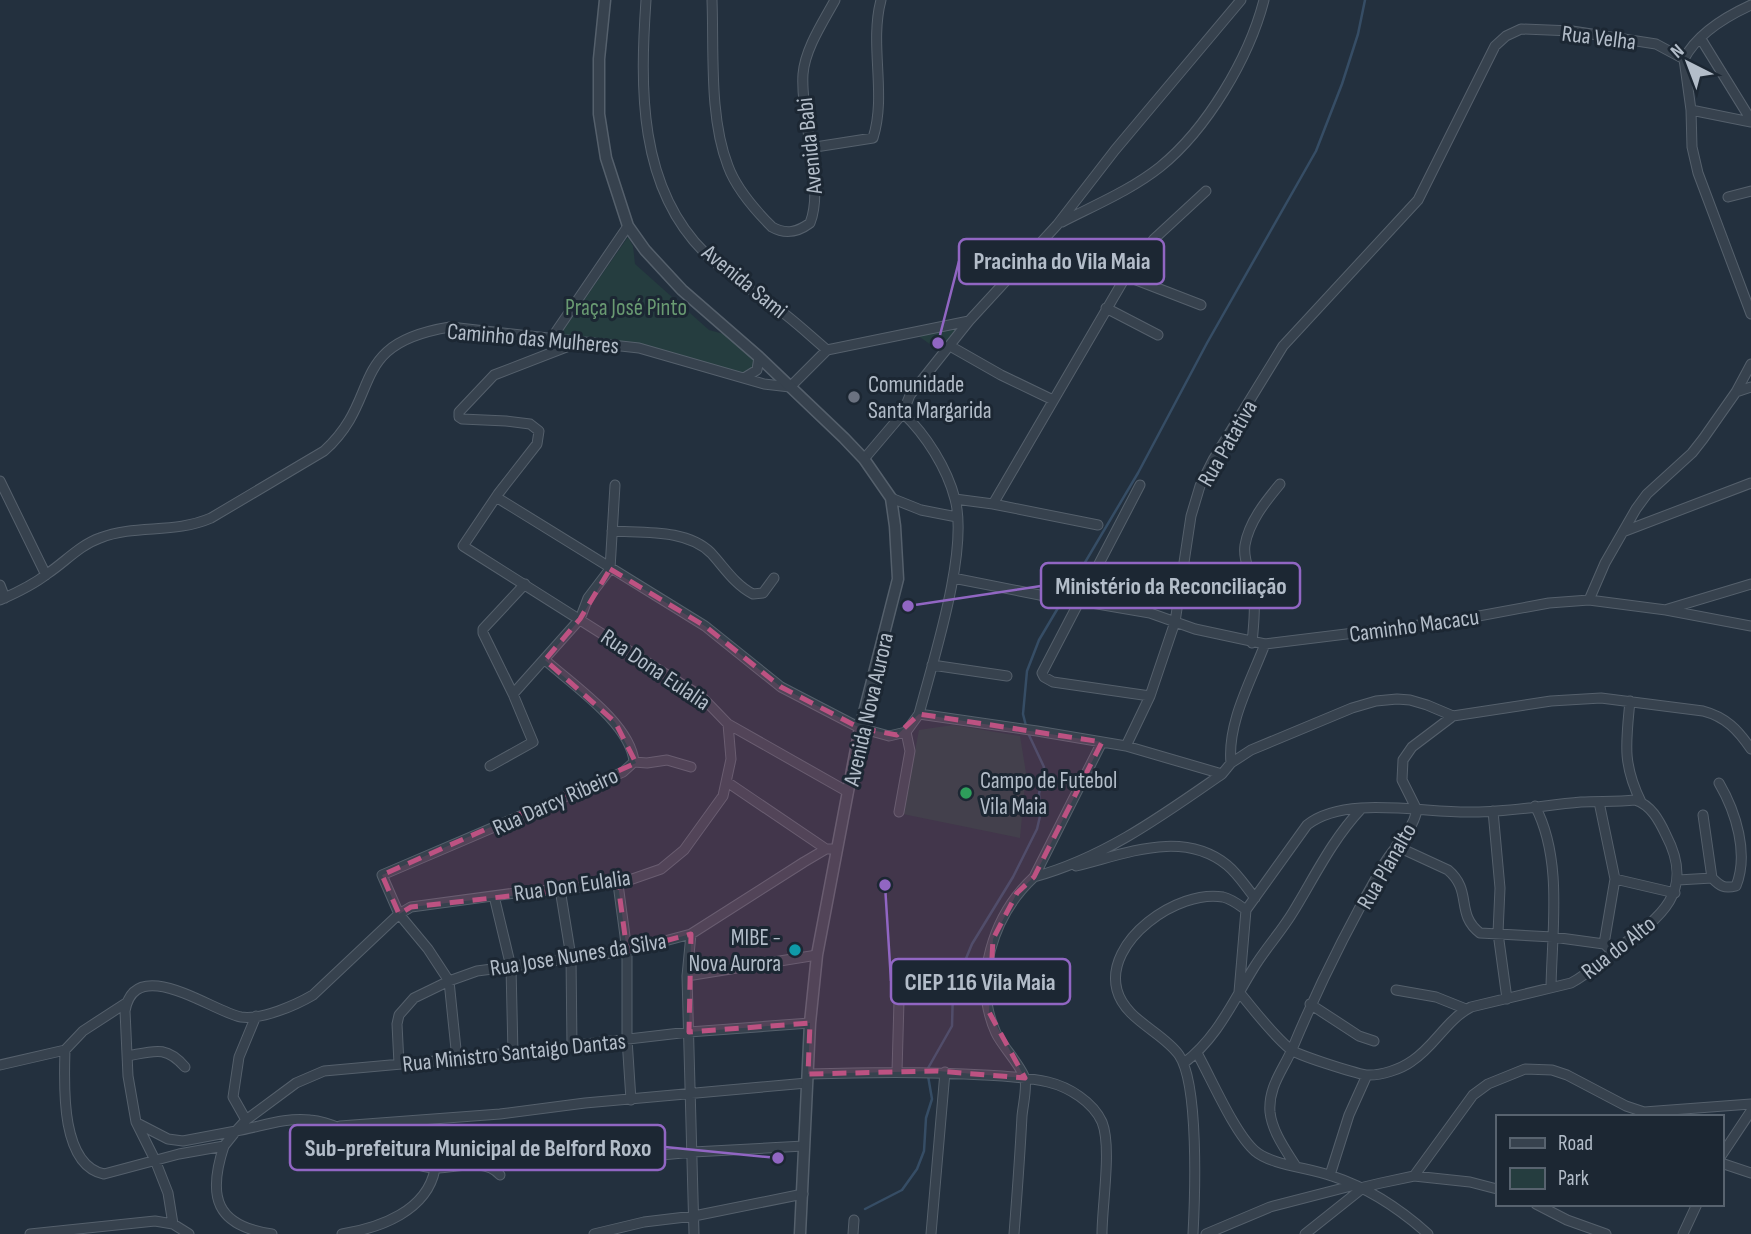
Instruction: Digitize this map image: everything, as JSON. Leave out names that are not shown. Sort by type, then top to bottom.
[{"type":"street","name":"Avenida Nova Aurora","points":[[605,0],[599,59],[599,114],[606,158],[628,226],[664,273],[759,357],[864,459],[891,498],[898,579],[860,728],[848,792],[831,849],[817,955],[810,1023],[800,1234]]},
{"type":"street","name":"Avenida Sami","points":[[646,0],[642,58],[644,108],[654,165],[665,194],[680,221],[704,251],[735,279],[786,315],[827,350]]},
{"type":"street","name":"Avenida Babi","points":[[712,0],[716,109],[725,156],[735,181],[766,222],[780,232],[802,229],[810,223],[815,211],[816,192],[809,148],[803,71],[815,39],[835,0]]},
{"type":"street","points":[[864,459],[903,413],[910,395],[970,321],[1057,225],[1115,150],[1241,0]]},
{"type":"street","points":[[1057,225],[1144,179],[1179,149],[1224,89],[1249,43],[1264,0]]},
{"type":"street","points":[[809,148],[873,138],[878,102],[877,26],[881,2]]},
{"type":"street","points":[[1751,5],[1729,16],[1701,38],[1684,59],[1691,110],[1692,147],[1698,173],[1751,314]]},
{"type":"street","name":"Rua Velha","points":[[1368,253],[1418,200],[1495,46],[1506,36],[1521,29],[1572,32],[1657,44],[1684,59]]},
{"type":"street","points":[[1701,38],[1751,121]]},
{"type":"street","points":[[1691,110],[1751,121]]},
{"type":"street","points":[[993,504],[1126,276],[1154,239],[1206,191]]},
{"type":"street","points":[[1728,197],[1751,192]]},
{"type":"street","points":[[551,339],[628,226]]},
{"type":"street","name":"Rua Patativa","points":[[1126,746],[1150,696],[1175,622],[1191,516],[1200,486],[1283,346],[1368,253]]},
{"type":"street","points":[[1126,276],[1201,305]]},
{"type":"street","points":[[1106,308],[1158,335]]},
{"type":"street","points":[[790,387],[827,350],[970,321]]},
{"type":"street","name":"Caminho das Mulheres","points":[[3,599],[46,575],[83,547],[108,535],[180,528],[211,518],[324,451],[346,426],[377,361],[389,348],[425,331],[450,327],[614,344],[662,353],[744,378],[790,387]]},
{"type":"street","points":[[578,342],[494,375],[458,414],[462,419],[530,424],[539,431],[537,444],[496,498],[705,626],[781,687],[860,728],[889,736],[906,732],[919,714],[953,578],[957,545],[955,499],[927,439],[903,413]]},
{"type":"street","points":[[950,346],[1053,400]]},
{"type":"street","points":[[744,378],[757,370],[759,357]]},
{"type":"street","points":[[1589,600],[1605,563],[1636,509],[1647,494],[1692,453],[1737,392],[1751,364]]},
{"type":"street","points":[[1737,392],[1751,387]]},
{"type":"street","points":[[0,481],[46,575]]},
{"type":"street","points":[[1625,531],[1751,483]]},
{"type":"street","points":[[1252,642],[1252,584],[1245,545],[1260,509],[1280,484]]},
{"type":"street","points":[[513,694],[580,619],[588,598],[610,569],[615,485]]},
{"type":"street","points":[[1140,485],[1042,673],[1053,682],[1150,696]]},
{"type":"street","name":"Rua Dona Eulalia","points":[[496,498],[463,546],[702,697],[729,724],[848,792]]},
{"type":"street","points":[[891,498],[921,510],[957,517]]},
{"type":"street","points":[[955,499],[993,504],[1098,526]]},
{"type":"street","points":[[612,531],[691,539],[709,551],[737,583],[753,594],[763,593],[774,578]]},
{"type":"street","points":[[953,578],[1055,598]]},
{"type":"street","points":[[490,766],[533,742],[483,631],[525,584]]},
{"type":"street","points":[[1666,610],[1751,584]]},
{"type":"street","points":[[0,585],[3,599]]},
{"type":"street","name":"Caminho Macacu","points":[[1080,601],[1150,613],[1195,629],[1265,644],[1452,621],[1536,605],[1589,600],[1666,610],[1751,626]]},
{"type":"street","points":[[1231,763],[1234,726],[1265,644]]},
{"type":"street","name":"Rua Darcy Ribeiro","points":[[399,914],[383,874],[623,772],[634,762],[629,741],[615,722],[545,660]]},
{"type":"street","points":[[932,664],[1007,676]]},
{"type":"street","name":"Rua Planalto","points":[[1295,1165],[1274,1129],[1270,1112],[1274,1084],[1310,1004],[1384,864],[1414,824],[1417,810],[1402,780],[1403,760],[1412,747],[1453,716],[1576,698],[1601,698],[1717,714],[1735,728],[1751,749]]},
{"type":"street","points":[[1060,870],[1132,835],[1222,774],[1231,763],[1251,750],[1352,708],[1376,701],[1397,699],[1453,716]]},
{"type":"street","name":"Rua do Alto","points":[[1367,1075],[1394,1070],[1411,1062],[1432,1045],[1446,1026],[1466,1009],[1571,983],[1583,977],[1652,923],[1663,911],[1675,893],[1678,880],[1677,863],[1672,846],[1654,813],[1641,802],[1626,763],[1630,701]]},
{"type":"street","points":[[919,714],[1126,746],[1222,774]]},
{"type":"street","name":"Rua Don Eulalia","points":[[399,914],[411,907],[618,884],[661,869],[684,850],[723,796],[731,759],[729,724]]},
{"type":"street","points":[[899,812],[910,751],[906,732]]},
{"type":"street","points":[[1014,1234],[1025,1078],[996,1034],[989,1012],[987,989],[993,939],[1003,914],[1017,893],[1034,877],[1102,742]]},
{"type":"street","points":[[634,762],[667,760],[691,767]]},
{"type":"street","points":[[727,782],[831,849]]},
{"type":"street","points":[[1703,815],[1712,878],[1720,886],[1736,886],[1739,879],[1740,840],[1734,813],[1719,783]]},
{"type":"street","points":[[1599,802],[1615,879],[1604,944]]},
{"type":"street","points":[[1330,1175],[1349,1115],[1367,1075],[1291,1051],[1239,992],[1246,910],[1307,825],[1328,813],[1391,806],[1417,810],[1493,811],[1599,802],[1641,802]]},
{"type":"street","points":[[1535,806],[1543,825],[1554,882],[1551,987]]},
{"type":"street","points":[[1184,1063],[1197,1053],[1226,1017],[1254,968],[1288,920],[1333,842],[1361,809]]},
{"type":"street","points":[[1493,811],[1500,888],[1498,933],[1507,999]]},
{"type":"street","points":[[1034,877],[1150,848],[1178,845],[1204,851],[1226,864],[1255,898]]},
{"type":"street","points":[[1396,846],[1454,874],[1462,887],[1467,921],[1480,933],[1553,937],[1604,944],[1613,952]]},
{"type":"street","name":"Rua Jose Nunes da Silva","points":[[399,1064],[399,1015],[414,998],[477,971],[627,951],[691,934],[831,849]]},
{"type":"street","points":[[1678,880],[1712,878]]},
{"type":"street","points":[[1615,879],[1675,893]]},
{"type":"street","points":[[618,884],[627,951],[627,1040],[631,1100]]},
{"type":"street","points":[[560,889],[571,957],[572,1046]]},
{"type":"street","points":[[494,896],[511,967],[513,1053]]},
{"type":"street","points":[[1193,1234],[1193,1119],[1184,1063],[1172,1046],[1126,1006],[1118,991],[1116,975],[1120,961],[1142,925],[1157,914],[1176,905],[1203,898],[1222,897],[1234,901],[1246,910]]},
{"type":"street","points":[[0,1065],[65,1050],[83,1031],[126,1003],[142,987],[154,984],[176,989],[239,1016],[256,1016],[299,1003],[313,995],[399,914],[428,949],[449,981],[457,1059]]},
{"type":"street","points":[[691,934],[687,976],[694,1234]]},
{"type":"street","points":[[687,976],[817,955]]},
{"type":"street","points":[[897,1072],[900,965]]},
{"type":"street","points":[[1395,990],[1448,1000],[1466,1009]]},
{"type":"street","points":[[126,1003],[128,1076],[135,1122],[155,1160],[168,1193],[173,1224]]},
{"type":"street","points":[[1310,1004],[1350,1031],[1374,1041]]},
{"type":"street","points":[[246,1120],[233,1097],[239,1057],[256,1016]]},
{"type":"street","name":"Rua Ministro Santaigo Dantas","points":[[224,1146],[246,1120],[296,1083],[324,1071],[513,1053],[688,1032],[810,1023]]},
{"type":"street","points":[[65,1050],[64,1083],[71,1134],[78,1157],[88,1168],[104,1174],[224,1146],[216,1177],[216,1197],[222,1212],[238,1226],[272,1234]]},
{"type":"street","points":[[128,1056],[170,1052],[185,1066]]},
{"type":"street","points":[[1197,1053],[1248,1143],[1266,1158],[1360,1186],[1411,1218],[1428,1234]]},
{"type":"street","points":[[1414,1176],[1473,1095],[1488,1084],[1525,1069],[1552,1070],[1567,1075],[1626,1106],[1644,1112],[1751,1104]]},
{"type":"street","points":[[930,1234],[941,1072]]},
{"type":"street","points":[[338,1126],[500,1114],[808,1078],[941,1072],[1025,1078],[1050,1082],[1070,1091],[1094,1110],[1102,1124],[1106,1148],[1102,1234]]},
{"type":"street","points":[[1723,1153],[1751,1111]]},
{"type":"street","points":[[135,1122],[168,1139],[183,1140],[307,1119],[338,1126],[397,1156],[435,1169],[477,1165],[489,1167],[500,1175]]},
{"type":"street","points":[[570,1164],[693,1152],[804,1146]]},
{"type":"street","points":[[1723,1164],[1751,1173]]},
{"type":"street","points":[[342,1234],[382,1225],[401,1214],[429,1188],[435,1169]]},
{"type":"street","points":[[1206,1234],[1270,1207],[1414,1176],[1470,1182],[1496,1189]]},
{"type":"street","points":[[1305,1234],[1360,1186]]},
{"type":"street","points":[[594,1234],[644,1222],[694,1216],[803,1194]]},
{"type":"street","points":[[1540,1206],[1567,1220],[1606,1234]]},
{"type":"street","points":[[1683,1234],[1696,1206]]},
{"type":"street","points":[[853,1234],[855,1220]]},
{"type":"street","points":[[153,1234],[155,1221]]},
{"type":"street","points":[[30,1234],[91,1232],[155,1221],[173,1224],[189,1234]]},
{"type":"highlighted area","points":[[610,569],[705,626],[781,687],[860,728],[897,735],[919,714],[1102,742],[1034,877],[1017,893],[993,939],[989,1012],[1025,1078],[937,1071],[808,1074],[810,1023],[689,1032],[691,934],[627,951],[618,884],[411,907],[399,914],[382,875],[636,763],[615,722],[545,660],[580,619]]},
{"type":"green space","name":"Praça José Pinto","points":[[628,237],[633,246],[635,264],[709,330],[724,334],[755,361],[755,368],[743,375],[655,349],[559,336]]},
{"type":"green space","points":[[963,325],[941,352],[917,335]]},
{"type":"green space","name":"Campo de Futebol Vila Maia","points":[[953,725],[1020,736],[1026,773],[1020,838],[903,814],[919,730]]},
{"type":"waterway","points":[[1026,726],[1023,714],[1027,671],[1039,640],[1138,473],[1207,343],[1316,151],[1342,84],[1358,34],[1365,0]]},
{"type":"waterway","points":[[865,1209],[902,1190],[917,1169],[924,1151],[926,1118],[932,1099],[927,1070],[952,1026],[953,990],[972,944],[1013,877],[1037,829],[1044,767],[1028,733]]},
{"type":"place","name":"Pracinha do Vila Maia","points":[[938,343]]},
{"type":"place","name":"Comunidade Santa Margarida","points":[[854,397]]},
{"type":"place","name":"Ministério da Reconciliação","points":[[908,606]]},
{"type":"place","name":"Campo de Futebol Vila Maia","points":[[966,793]]},
{"type":"place","name":"CIEP 116 Vila Maia","points":[[885,885]]},
{"type":"place","name":"MIBE - Nova Aurora","points":[[795,950]]},
{"type":"place","name":"Sub-prefeitura Municipal de Belford Roxo","points":[[778,1158]]}]
